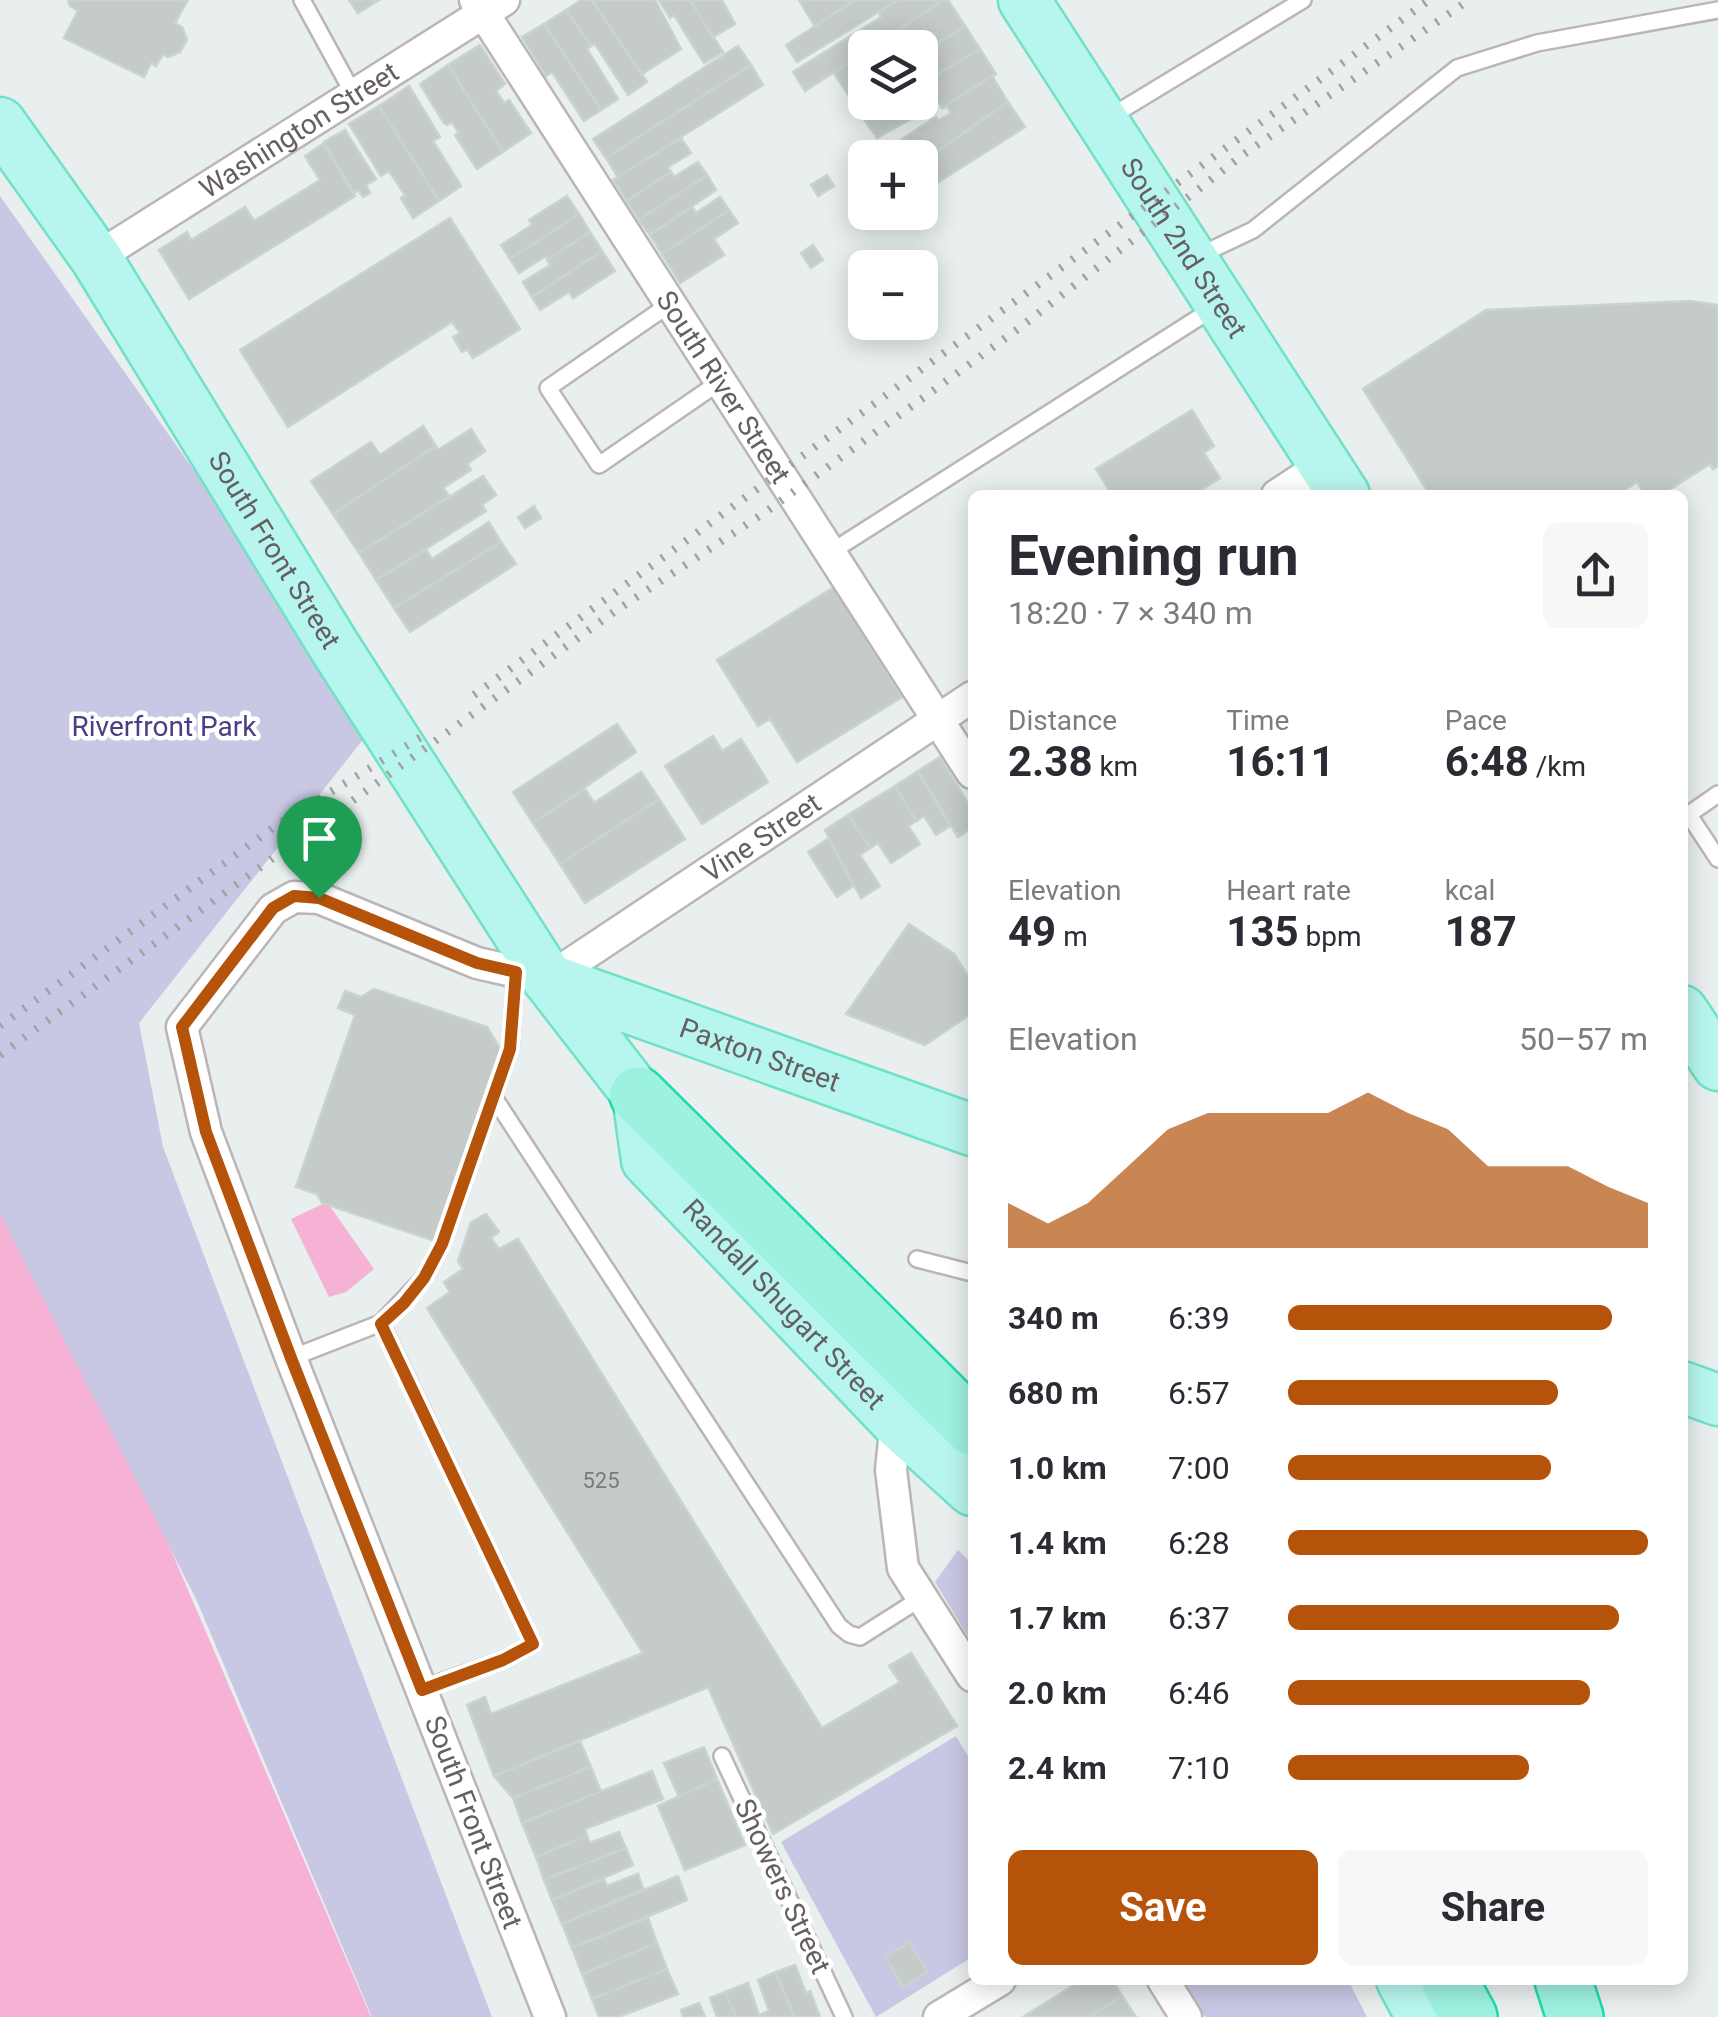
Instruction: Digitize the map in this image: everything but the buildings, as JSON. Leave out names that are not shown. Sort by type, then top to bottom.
[{"type":"highway","points":[[638,1095],[968,1423]]},
{"type":"highway","points":[[1452,1985],[1469,2017]]},
{"type":"highway","points":[[1564,1985],[1574,2017]]},
{"type":"main road","name":"South 2nd Street","points":[[1024,0],[1334,480]]},
{"type":"main road","name":"South Front Street","points":[[0,123],[96,258],[532,975],[638,1095]]},
{"type":"main road","name":"Paxton Street","points":[[532,975],[968,1129]]},
{"type":"main road","points":[[1688,1020],[1718,1065]]},
{"type":"main road","name":"Randall Shugart Street","points":[[638,1095],[646,1160],[896,1421],[968,1486]]},
{"type":"main road","points":[[1688,1389],[1718,1400]]},
{"type":"main road","points":[[1405,1985],[1422,2017]]},
{"type":"street","name":"Washington Street","points":[[96,258],[354,95],[488,4]]},
{"type":"street","name":"South River Street","points":[[488,4],[670,304],[968,766]]},
{"type":"street","points":[[1296,490],[1334,480]]},
{"type":"street","name":"Vine Street","points":[[532,975],[968,700]]},
{"type":"street","name":"South Front Street","points":[[532,975],[477,963],[319,898],[294,896],[273,908],[182,1027],[206,1132],[550,2017]]},
{"type":"street","points":[[896,1421],[891,1470],[904,1568],[968,1670]]},
{"type":"street","points":[[939,2017],[992,1985]]},
{"type":"street","points":[[1166,1985],[1186,2017]]},
{"type":"lane","points":[[302,0],[354,95]]},
{"type":"lane","points":[[1102,122],[1303,0]]},
{"type":"lane","points":[[1191,260],[1253,230],[1457,68],[1537,43],[1718,10]]},
{"type":"lane","points":[[670,304],[548,388],[600,464],[721,382]]},
{"type":"lane","points":[[831,552],[1220,304]]},
{"type":"lane","points":[[1688,816],[1718,794]]},
{"type":"lane","points":[[1688,820],[1718,859]]},
{"type":"lane","points":[[291,1358],[381,1324],[424,1278],[442,1244],[495,1100],[532,975]]},
{"type":"lane","points":[[495,1100],[839,1626],[860,1637],[922,1597]]},
{"type":"lane","points":[[916,1258],[968,1272]]},
{"type":"lane","points":[[381,1324],[533,1644],[503,1660],[422,1690]]},
{"type":"lane","name":"Showers Street","points":[[722,1756],[844,2017]]},
{"type":"green space","name":"Riverfront Park","points":[[0,196],[210,493],[365,737],[139,1023],[163,1147],[492,2017],[372,2017],[197,1601],[0,1215]]},
{"type":"green space","points":[[958,1550],[968,1560],[968,1636],[935,1582]]},
{"type":"green space","points":[[956,1736],[968,1756],[968,1960],[876,2017],[781,1842]]},
{"type":"green space","points":[[1185,1985],[1351,1985],[1367,2017],[1205,2017]]},
{"type":"shaded area","points":[[327,1202],[374,1269],[346,1292],[329,1297],[291,1219]]},
{"type":"shaded area","points":[[0,1214],[167,1541],[371,2017],[0,2017]]},
{"type":"railway","points":[[474,695],[1429,0]]},
{"type":"railway","points":[[0,1055],[614,612],[767,511],[1018,329],[1244,154],[1469,0]]},
{"type":"railway","points":[[0,1026],[281,822],[421,737]]},
{"type":"route","points":[[294,896],[319,898],[477,963],[516,972],[510,1049],[442,1244],[424,1278],[381,1324],[533,1644],[503,1660],[422,1690],[206,1132],[182,1027],[273,908],[294,896]]}]
